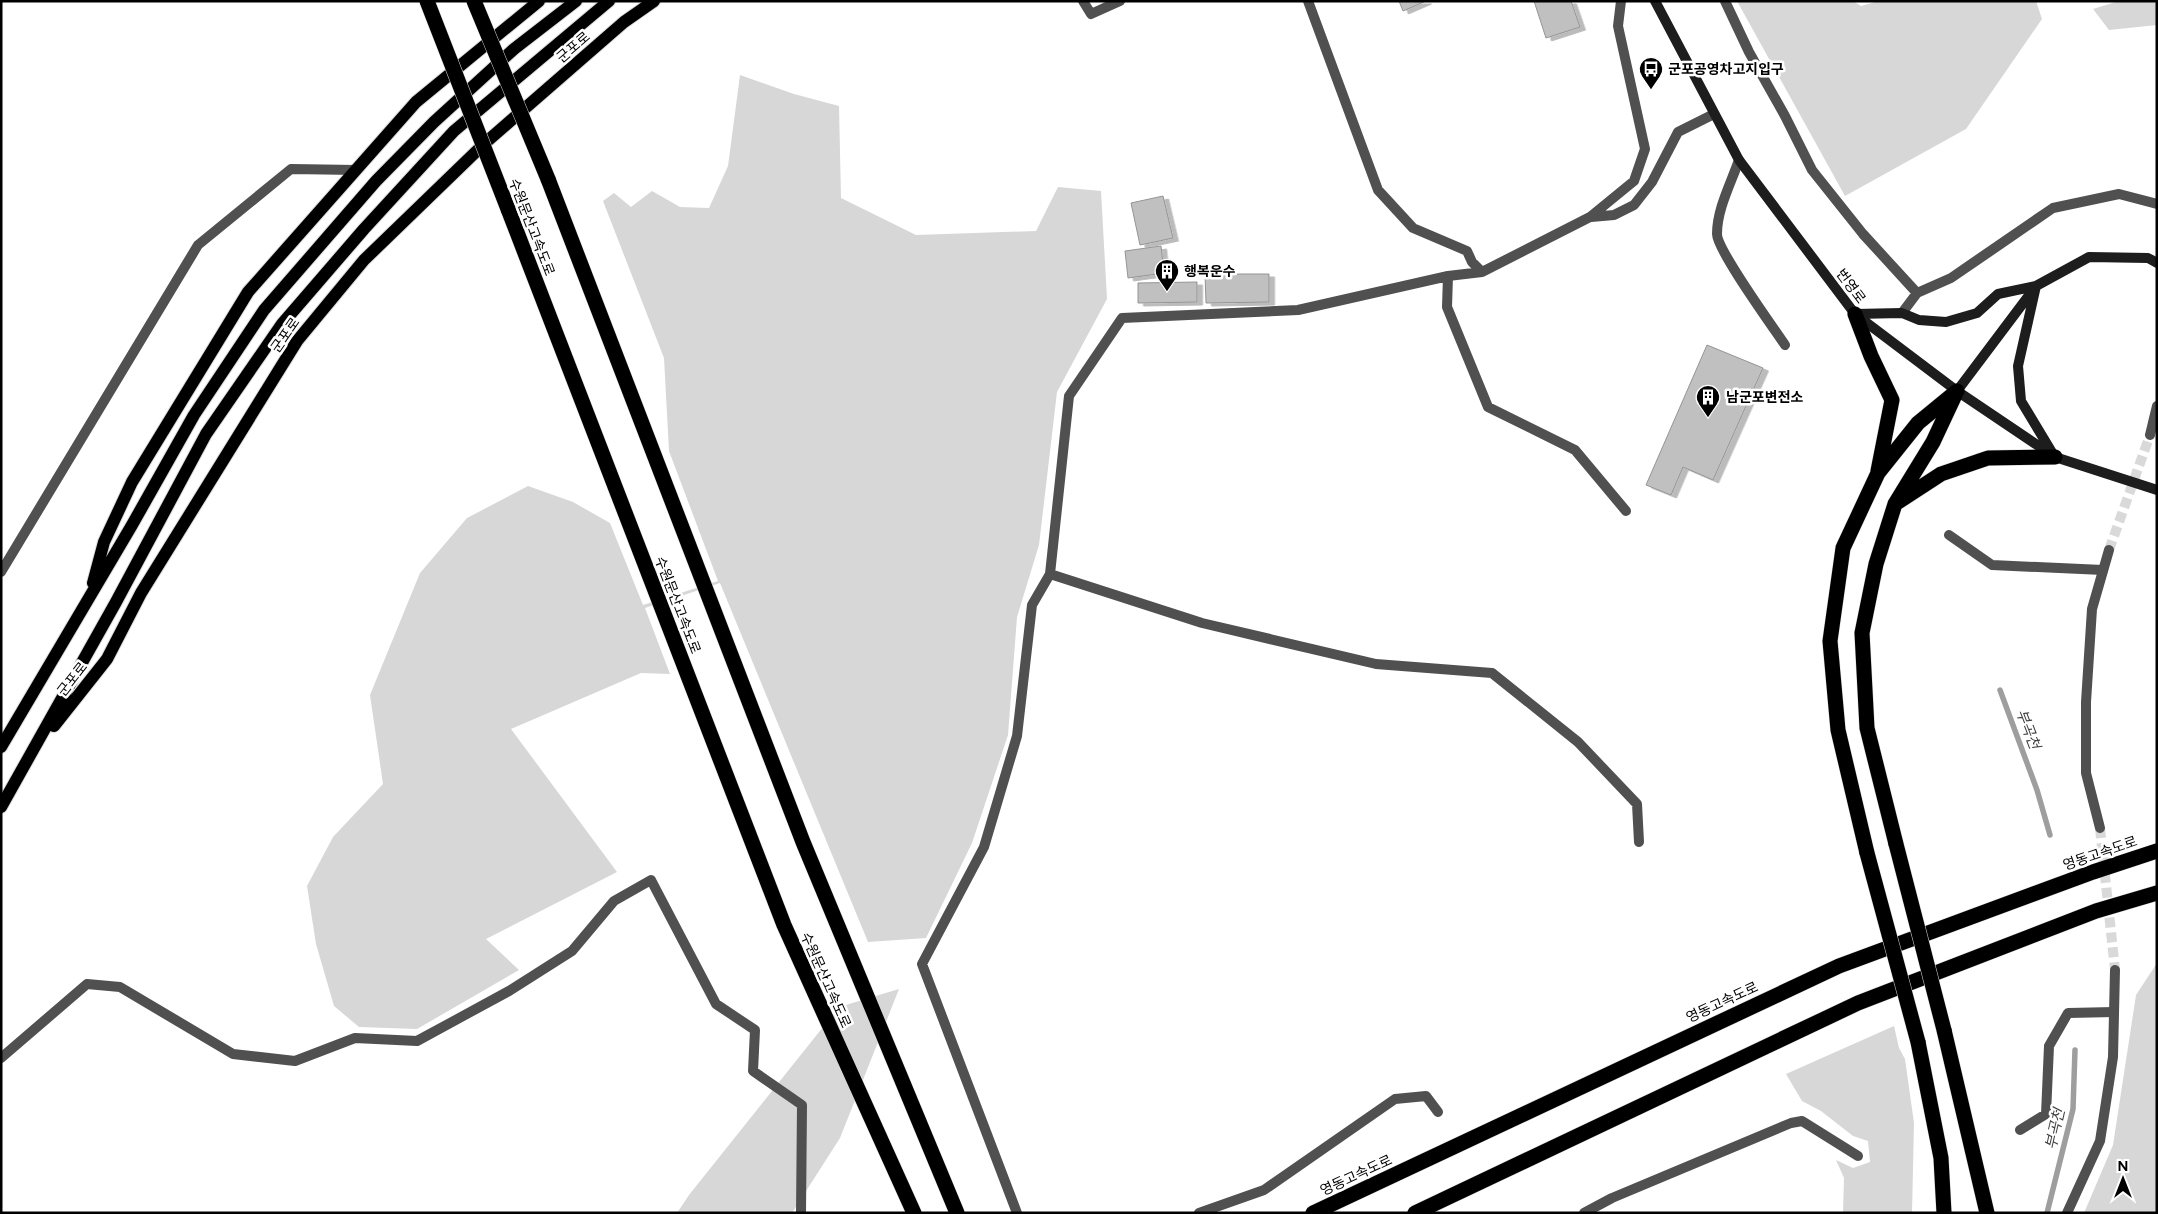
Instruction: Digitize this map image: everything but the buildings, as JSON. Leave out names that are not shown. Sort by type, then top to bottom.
[{"type":"highway","name":"수원문산고속도로","points":[[427,1],[784,925],[914,1213]]},
{"type":"highway","points":[[474,1],[548,179],[803,842],[957,1213]]},
{"type":"highway","points":[[1855,314],[1871,356],[1892,400],[1878,473]]},
{"type":"highway","points":[[1944,1213],[1941,1158],[1918,1042],[1867,853],[1838,730],[1830,641],[1843,548],[1878,473],[1918,423],[1957,391]]},
{"type":"highway","points":[[1957,391],[1933,442],[1895,504],[1876,564],[1862,633],[1867,728],[1944,1030],[1987,1213]]},
{"type":"highway","points":[[1895,504],[1941,474],[1988,458],[2054,457]]},
{"type":"highway","name":"영동고속도로","points":[[1314,1213],[1839,966],[2093,872],[2157,851]]},
{"type":"highway","points":[[1415,1213],[1858,1002],[2096,911],[2157,893]]},
{"type":"main road","name":"군포로","points":[[90,598],[104,542],[132,482],[248,292],[416,102],[539,1]]},
{"type":"main road","name":"군포로","points":[[1,748],[90,598],[194,415],[264,310],[376,182],[434,122],[514,49],[576,1]]},
{"type":"main road","name":"군포로","points":[[1,807],[206,434],[282,324],[364,229],[454,131],[609,1]]},
{"type":"main road","name":"군포로","points":[[28,760],[106,658],[141,593],[297,341],[364,260],[484,142],[624,22],[654,1]]},
{"type":"street","points":[[1083,1],[1091,14],[1120,1]]},
{"type":"street","points":[[1308,1],[1378,190],[1413,228],[1467,252],[1472,262],[1482,272]]},
{"type":"street","points":[[1017,1213],[922,964],[984,847],[1017,736],[1032,605],[1050,574],[1069,396],[1122,318],[1298,310],[1448,276],[1482,272],[1590,217],[1634,180],[1644,149],[1618,26],[1621,1]]},
{"type":"street","name":"번영로","points":[[1655,1],[1739,160],[1855,314],[1957,391],[2054,457],[2157,490]]},
{"type":"street","points":[[1725,1],[1748,52],[1785,116],[1812,170],[1863,234],[1917,292]]},
{"type":"street","points":[[1590,217],[1614,215],[1634,205],[1652,182],[1678,132],[1714,114]]},
{"type":"street","points":[[1739,160],[1720,214],[1717,236],[1736,272],[1785,345]]},
{"type":"street","points":[[1,572],[198,246],[291,169],[356,170]]},
{"type":"street","points":[[1902,313],[1917,292],[1951,278],[2052,208],[2119,194],[2157,204]]},
{"type":"street","points":[[1855,314],[1902,313],[1920,320],[1946,322],[1977,313],[1998,294],[2036,286],[2089,257],[2148,258],[2157,263]]},
{"type":"street","points":[[1448,276],[1447,307],[1488,407],[1575,450],[1626,511]]},
{"type":"street","points":[[1957,391],[2036,286]]},
{"type":"street","points":[[2036,286],[2018,366],[2021,401],[2054,457]]},
{"type":"street","points":[[2150,435],[2157,406]]},
{"type":"street","points":[[1949,535],[1992,565],[2103,570]]},
{"type":"street","points":[[2100,828],[2086,773],[2086,702],[2092,609],[2109,550]]},
{"type":"street","points":[[1050,574],[1202,623],[1376,664],[1492,673],[1578,742],[1638,804],[1640,842]]},
{"type":"street","points":[[1,1058],[88,984],[120,987],[233,1054],[295,1061],[355,1038],[417,1041],[509,991],[572,951],[614,902],[651,880],[716,1004],[756,1030],[753,1071],[802,1105],[801,1213]]},
{"type":"street","points":[[2067,1213],[2100,1141],[2113,1056],[2115,970]]},
{"type":"street","points":[[2020,1130],[2046,1114],[2049,1046],[2068,1013],[2114,1012]]},
{"type":"street","points":[[1198,1213],[1264,1190],[1395,1099],[1426,1096],[1438,1112]]},
{"type":"street","points":[[1584,1213],[1612,1198],[1791,1123],[1802,1121],[1858,1156]]},
{"type":"shaded area","points":[[1737,1],[1853,1],[1861,6],[1879,1],[2036,1],[2042,19],[1966,129],[1845,196]]},
{"type":"shaded area","points":[[2119,1],[2157,1],[2157,25],[2109,30],[2093,9]]},
{"type":"shaded area","points":[[740,75],[794,94],[839,106],[841,198],[916,235],[1036,231],[1058,187],[1101,191],[1107,299],[1057,392],[1039,545],[1017,617],[1008,735],[972,843],[926,938],[868,942],[720,583],[645,608],[670,674],[641,673],[511,729],[617,872],[486,939],[519,970],[417,1029],[359,1027],[334,1006],[316,944],[307,886],[333,837],[383,784],[370,695],[420,573],[467,518],[528,486],[573,502],[610,523],[643,605],[718,581],[669,451],[664,358],[603,201],[614,193],[631,207],[652,191],[680,207],[709,208],[728,166]]},
{"type":"shaded area","points":[[2157,963],[2157,1213],[2084,1213],[2113,1145],[2136,995]]},
{"type":"shaded area","points":[[899,989],[840,1138],[792,1213],[677,1213],[689,1195],[839,1007]]},
{"type":"shaded area","points":[[1894,1026],[1899,1048],[1905,1059],[1914,1123],[1912,1213],[1843,1213],[1844,1178],[1836,1160],[1853,1168],[1870,1162],[1868,1141],[1853,1136],[1821,1111],[1802,1101],[1786,1074]]},
{"type":"waterway","name":"부곡천","points":[[2000,690],[2037,790],[2050,835]]},
{"type":"waterway","name":"부곡천","points":[[2047,1213],[2073,1109],[2075,1050]]},
{"type":"tunnel","points":[[2109,550],[2150,435]]},
{"type":"tunnel","points":[[2100,828],[2115,970]]},
{"type":"place","name":"군포공영차고지입구","points":[[1651,90]]},
{"type":"place","name":"행복운수","points":[[1167,292]]},
{"type":"place","name":"남군포변전소","points":[[1708,418]]}]
